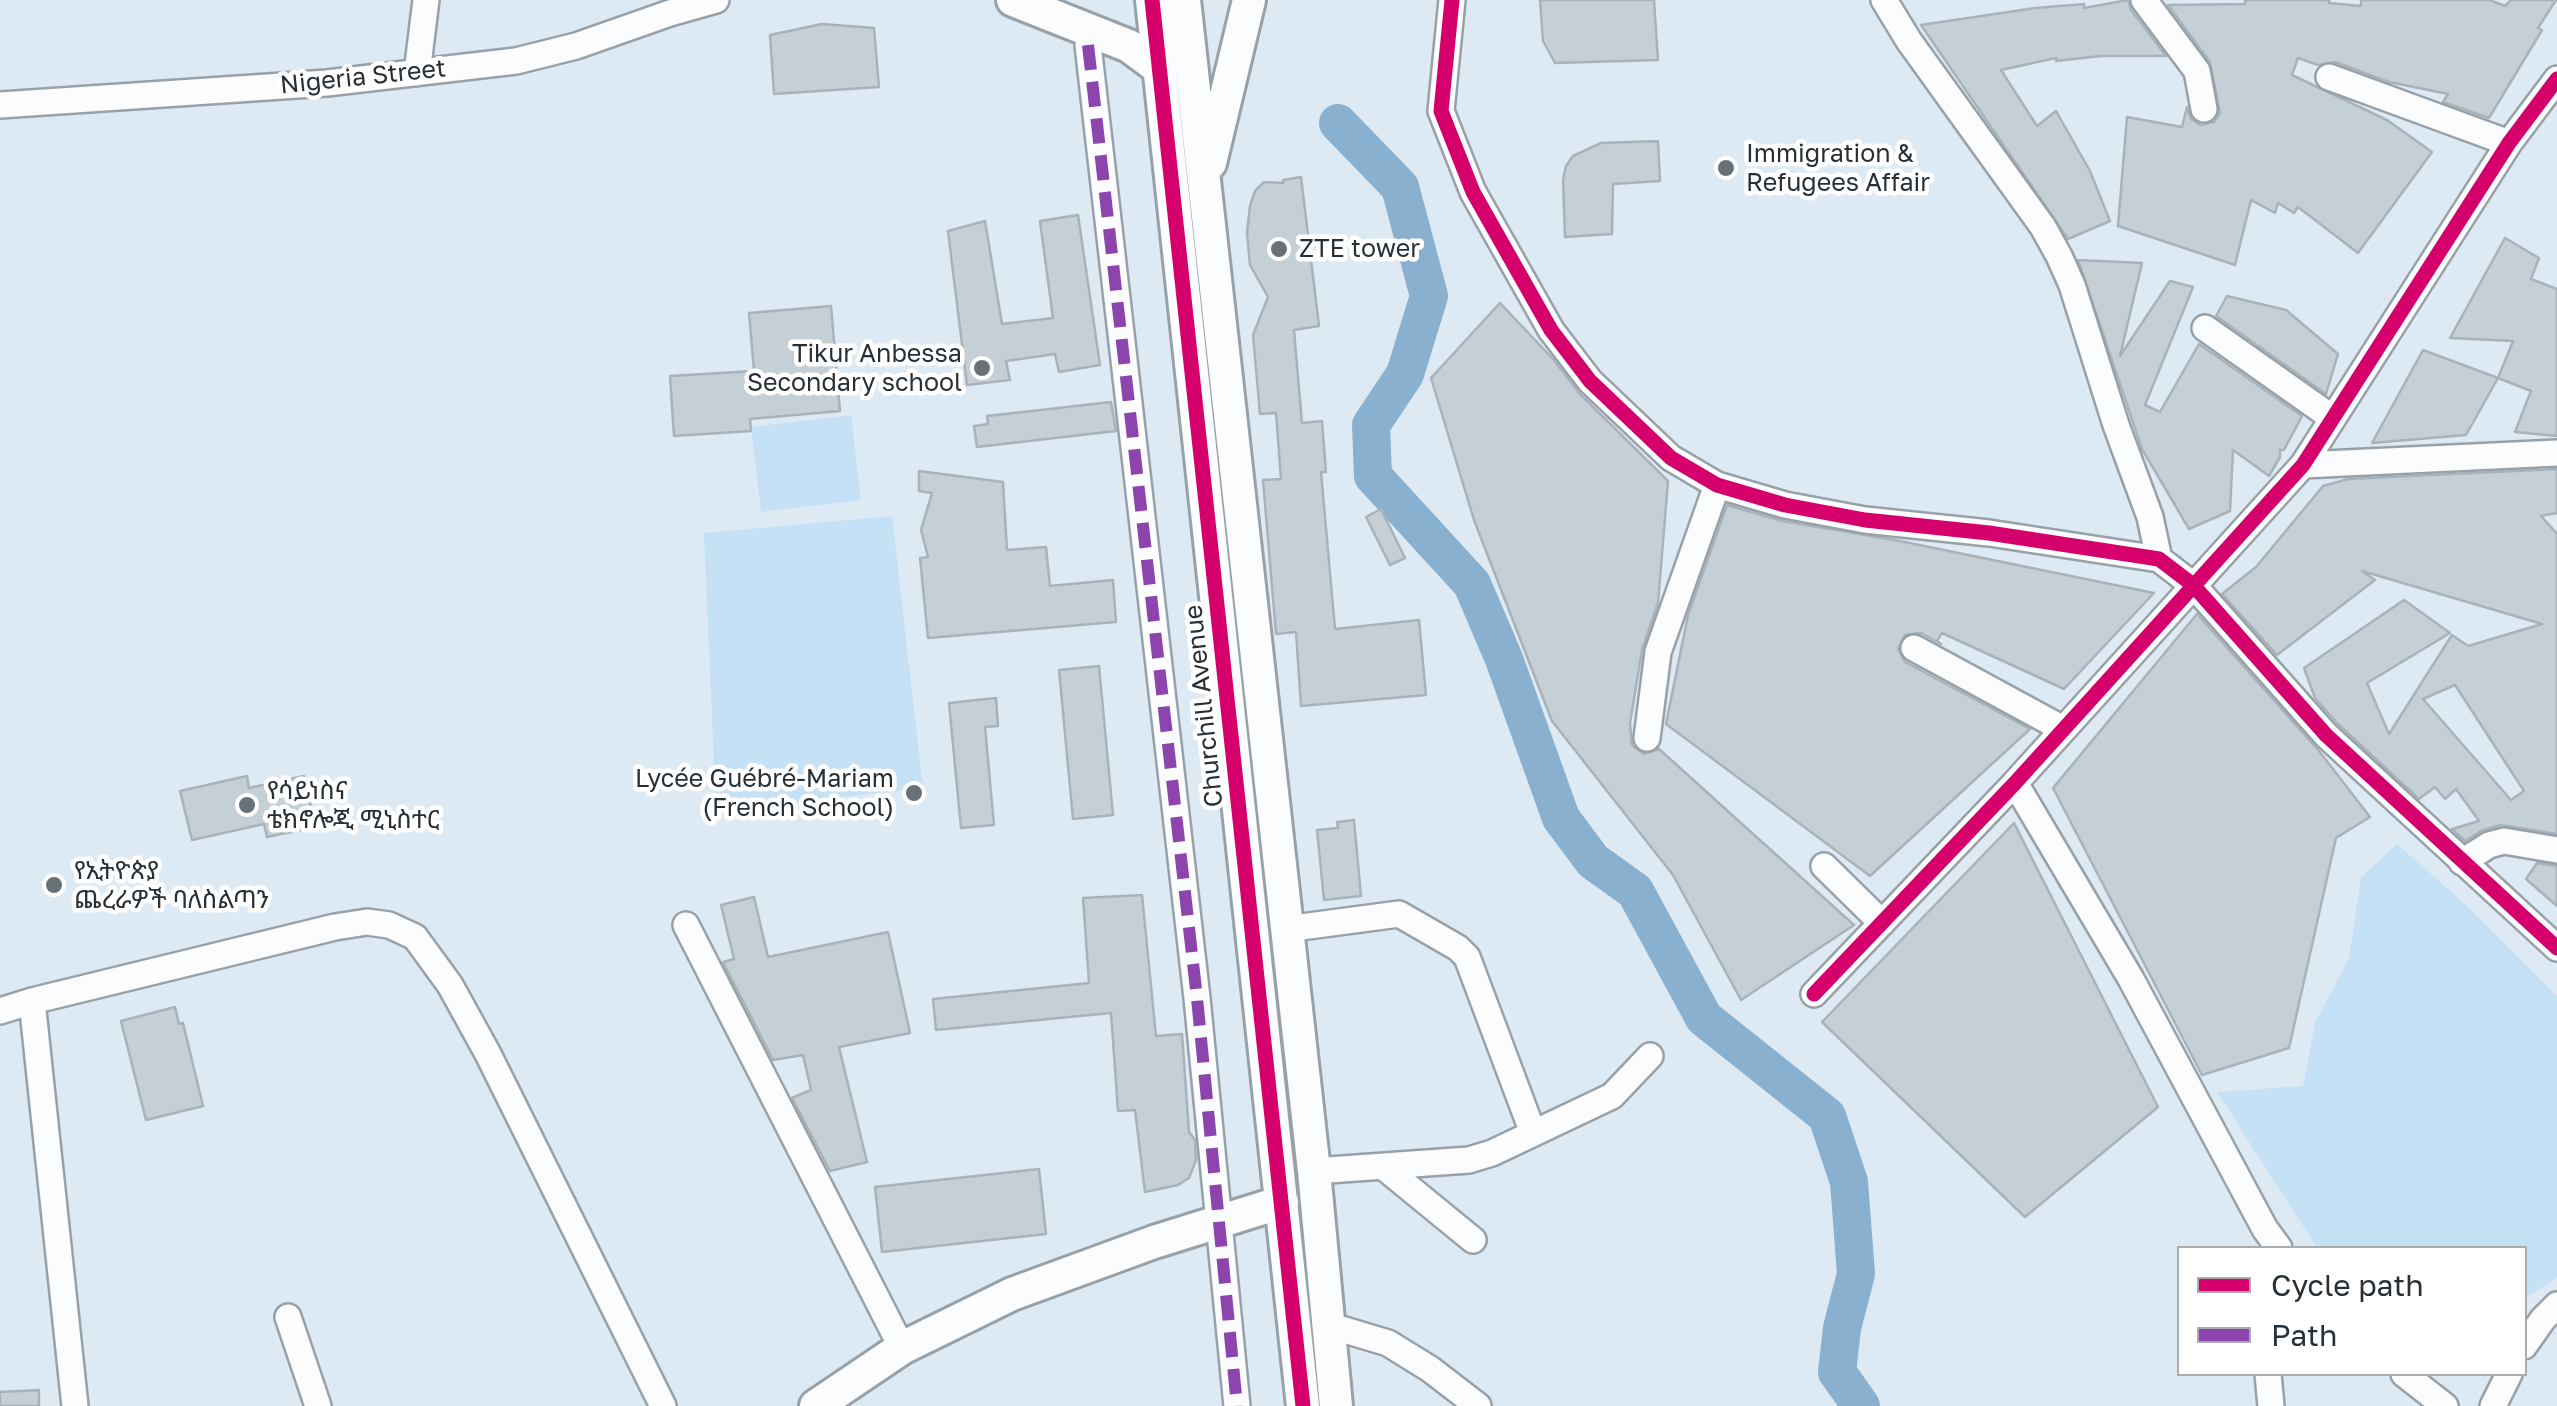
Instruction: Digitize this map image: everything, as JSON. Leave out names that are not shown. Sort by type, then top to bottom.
[{"type":"main road","points":[[1013,0],[1129,46],[1160,69]]},
{"type":"main road","name":"Churchill Avenue","points":[[1152,0],[1303,1406]]},
{"type":"main road","points":[[1184,0],[1314,1170],[1336,1406]]},
{"type":"main road","points":[[1204,187],[1249,0]]},
{"type":"main road","points":[[816,1406],[902,1348],[1012,1294],[1219,1220],[1282,1202]]},
{"type":"street","points":[[417,73],[426,0]]},
{"type":"street","name":"Nigeria Street","points":[[0,105],[340,82],[516,61],[576,46],[669,6],[716,0]]},
{"type":"street","points":[[1452,0],[1441,111],[1473,192],[1551,330],[1590,382],[1671,458],[1718,485],[1786,505],[1866,520],[2160,559],[2193,585],[2295,703],[2557,948]]},
{"type":"street","points":[[1884,0],[2060,256],[2150,517],[2160,559]]},
{"type":"street","points":[[2144,0],[2197,71],[2204,109]]},
{"type":"street","points":[[1088,46],[1198,998],[1237,1406]]},
{"type":"street","points":[[2329,77],[2509,143]]},
{"type":"street","points":[[1814,994],[2015,784],[2303,465],[2509,143],[2557,79]]},
{"type":"street","points":[[2205,328],[2331,417]]},
{"type":"street","points":[[2303,465],[2557,453]]},
{"type":"street","points":[[1647,738],[1658,652],[1718,485]]},
{"type":"street","points":[[1914,648],[2063,730]]},
{"type":"street","points":[[2015,784],[2131,979],[2270,1242]]},
{"type":"street","points":[[2462,862],[2504,841],[2557,850]]},
{"type":"street","points":[[1824,866],[1882,923]]},
{"type":"street","points":[[1286,928],[1399,914],[1458,948],[1467,958],[1533,1132]]},
{"type":"street","points":[[0,1011],[32,1000],[336,928],[390,925],[415,937],[450,985],[488,1054],[662,1406]]},
{"type":"street","points":[[686,925],[902,1348]]},
{"type":"street","points":[[32,1000],[75,1406]]},
{"type":"street","points":[[1314,1170],[1468,1160],[1612,1096],[1650,1056]]},
{"type":"street","points":[[1385,1168],[1473,1240]]},
{"type":"street","points":[[2527,1342],[2557,1305]]},
{"type":"street","points":[[288,1317],[318,1406]]},
{"type":"street","points":[[1328,1325],[1388,1344],[1430,1368],[1478,1406]]},
{"type":"street","points":[[2268,1376],[2271,1406]]},
{"type":"street","points":[[2407,1376],[2445,1406]]},
{"type":"street","points":[[2493,1406],[2508,1376]]},
{"type":"shaded area","points":[[851,415],[861,500],[761,512],[751,427]]},
{"type":"shaded area","points":[[892,516],[923,788],[716,811],[704,533]]},
{"type":"shaded area","points":[[2397,844],[2463,902],[2557,996],[2557,1277],[2527,1298],[2527,1246],[2316,1246],[2217,1092],[2303,1086],[2315,1023],[2349,958],[2361,877]]},
{"type":"building","points":[[1540,0],[1654,0],[1658,60],[1555,63],[1543,41]]},
{"type":"building","points":[[2128,0],[2131,10],[2166,56],[2056,58],[2001,70],[2037,126],[2056,111],[2090,171],[2110,221],[2068,239],[1921,25],[2035,8],[2084,4],[2084,8]]},
{"type":"building","points":[[2245,0],[2329,0],[2361,6],[2361,0],[2490,0],[2505,6],[2511,0],[2556,0],[2489,118],[2443,102],[2448,94],[2389,82],[2335,62],[2318,65],[2298,58],[2292,75],[2387,120],[2432,152],[2358,253],[2298,207],[2294,213],[2278,203],[2275,213],[2251,200],[2235,265],[2118,226],[2127,117],[2182,127],[2187,107],[2191,119],[2200,125],[2214,122],[2220,113],[2210,62],[2168,5],[2245,4]]},
{"type":"building","points":[[822,24],[874,28],[879,87],[774,94],[770,35]]},
{"type":"building","points":[[1658,141],[1660,181],[1613,184],[1612,234],[1565,237],[1563,180],[1573,156],[1601,143]]},
{"type":"building","points":[[1301,177],[1319,326],[1294,330],[1302,423],[1322,421],[1326,472],[1321,472],[1335,629],[1419,620],[1426,695],[1301,706],[1296,632],[1276,634],[1263,480],[1281,479],[1276,413],[1260,414],[1253,335],[1268,297],[1250,265],[1247,233],[1255,191],[1264,182],[1283,183]]},
{"type":"building","points":[[1078,215],[1100,365],[1059,372],[1055,354],[1006,361],[1010,380],[967,385],[948,231],[985,221],[1002,324],[1053,318],[1040,221]]},
{"type":"building","points":[[2505,238],[2539,258],[2531,279],[2557,289],[2557,436],[2515,432],[2531,391],[2498,378],[2513,341],[2450,338]]},
{"type":"building","points":[[2078,260],[2142,263],[2120,356],[2170,281],[2193,287],[2145,405],[2160,412],[2199,344],[2302,416],[2269,476],[2233,450],[2230,511],[2189,529],[2142,449]]},
{"type":"building","points":[[2227,296],[2286,310],[2338,354],[2326,394],[2216,316]]},
{"type":"building","points":[[1500,303],[1579,393],[1668,481],[1658,603],[1642,650],[1630,723],[1632,745],[1644,754],[1659,749],[1854,925],[1741,1000],[1673,875],[1552,721],[1474,520],[1431,378]]},
{"type":"building","points":[[831,306],[840,411],[750,419],[751,431],[674,436],[670,376],[754,371],[749,313]]},
{"type":"building","points":[[2423,350],[2498,378],[2466,435],[2372,443]]},
{"type":"building","points":[[1111,402],[1116,431],[977,447],[974,426],[988,424],[987,416]]},
{"type":"building","points":[[2557,469],[2557,513],[2541,516],[2557,534],[2557,834],[2501,825],[2465,841],[2452,829],[2479,821],[2456,789],[2445,799],[2435,787],[2419,799],[2315,698],[2304,668],[2404,600],[2450,633],[2367,683],[2389,734],[2452,635],[2468,646],[2542,624],[2362,571],[2375,580],[2277,655],[2222,594],[2256,567],[2323,486],[2348,479]],"holes":[[[2455,685],[2524,791],[2511,800],[2423,699]]]},
{"type":"building","points":[[919,471],[1003,482],[1007,550],[1046,547],[1050,586],[1113,580],[1116,622],[928,638],[920,558],[928,557],[921,530],[932,493],[919,491]]},
{"type":"building","points":[[1727,505],[1782,521],[2154,593],[2064,689],[1942,633],[1937,641],[1941,644],[1921,633],[1905,635],[1898,649],[1905,662],[2030,729],[1870,876],[1666,724],[1688,615]]},
{"type":"building","points":[[1381,509],[1405,558],[1390,565],[1366,517]]},
{"type":"building","points":[[2197,614],[2319,751],[2370,817],[2336,838],[2289,1048],[2202,1075],[2053,788]]},
{"type":"building","points":[[1099,666],[1113,815],[1073,819],[1059,670]]},
{"type":"building","points":[[996,698],[998,726],[985,727],[994,825],[961,828],[949,703]]},
{"type":"building","name":"የሳይነስና ቴክኖሎጂ ሚኒስተር","points":[[247,776],[249,788],[304,776],[315,827],[267,837],[264,824],[192,840],[180,791]]},
{"type":"building","points":[[1354,820],[1361,896],[1324,900],[1317,830],[1338,828],[1337,822]]},
{"type":"building","points":[[2014,823],[2158,1107],[2025,1217],[1822,1022]]},
{"type":"building","points":[[2537,863],[2557,866],[2557,906],[2526,879]]},
{"type":"building","points":[[1142,895],[1156,1036],[1182,1034],[1189,1132],[1195,1140],[1196,1160],[1189,1178],[1178,1185],[1145,1192],[1135,1110],[1118,1111],[1111,1013],[936,1030],[933,999],[1089,983],[1083,898]]},
{"type":"building","points":[[754,897],[768,957],[888,932],[910,1033],[839,1047],[867,1162],[830,1171],[792,1098],[811,1090],[803,1055],[773,1060],[723,962],[734,959],[721,905]]},
{"type":"building","points":[[175,1007],[179,1024],[183,1023],[203,1106],[146,1120],[121,1021]]},
{"type":"building","points":[[1039,1169],[1046,1234],[882,1252],[875,1187]]},
{"type":"building","points":[[39,1390],[39,1406],[0,1406],[0,1392]]},
{"type":"waterway","points":[[1338,123],[1400,187],[1429,296],[1405,374],[1371,425],[1373,476],[1472,584],[1504,659],[1561,818],[1593,861],[1635,891],[1704,1018],[1827,1116],[1849,1182],[1856,1274],[1842,1328],[1837,1372],[1861,1406]]},
{"type":"marked path","points":[[1088,45],[1197,998],[1237,1406]]},
{"type":"cycle path","points":[[1152,0],[1303,1406]]},
{"type":"cycle path","points":[[1452,0],[1441,111],[1473,192],[1551,330],[1590,381],[1671,458],[1717,485],[1785,505],[1865,520],[1989,533],[2159,559],[2193,585],[2326,735],[2557,948]]},
{"type":"cycle path","points":[[1814,994],[2015,783],[2303,465],[2509,143],[2557,79]]},
{"type":"place","name":"Immigration & Refugees Affair","points":[[1726,168]]},
{"type":"place","name":"ZTE tower","points":[[1279,249]]},
{"type":"place","name":"Tikur Anbessa Secondary school","points":[[982,368]]},
{"type":"place","name":"Lycée Guébré-Mariam (French School)","points":[[914,793]]},
{"type":"place","name":"የሳይነስና ቴክኖሎጂ ሚኒስተር","points":[[247,805]]},
{"type":"place","name":"የኢትዮጵያ ጨረራዎች ባለስልጣን","points":[[54,885]]}]
